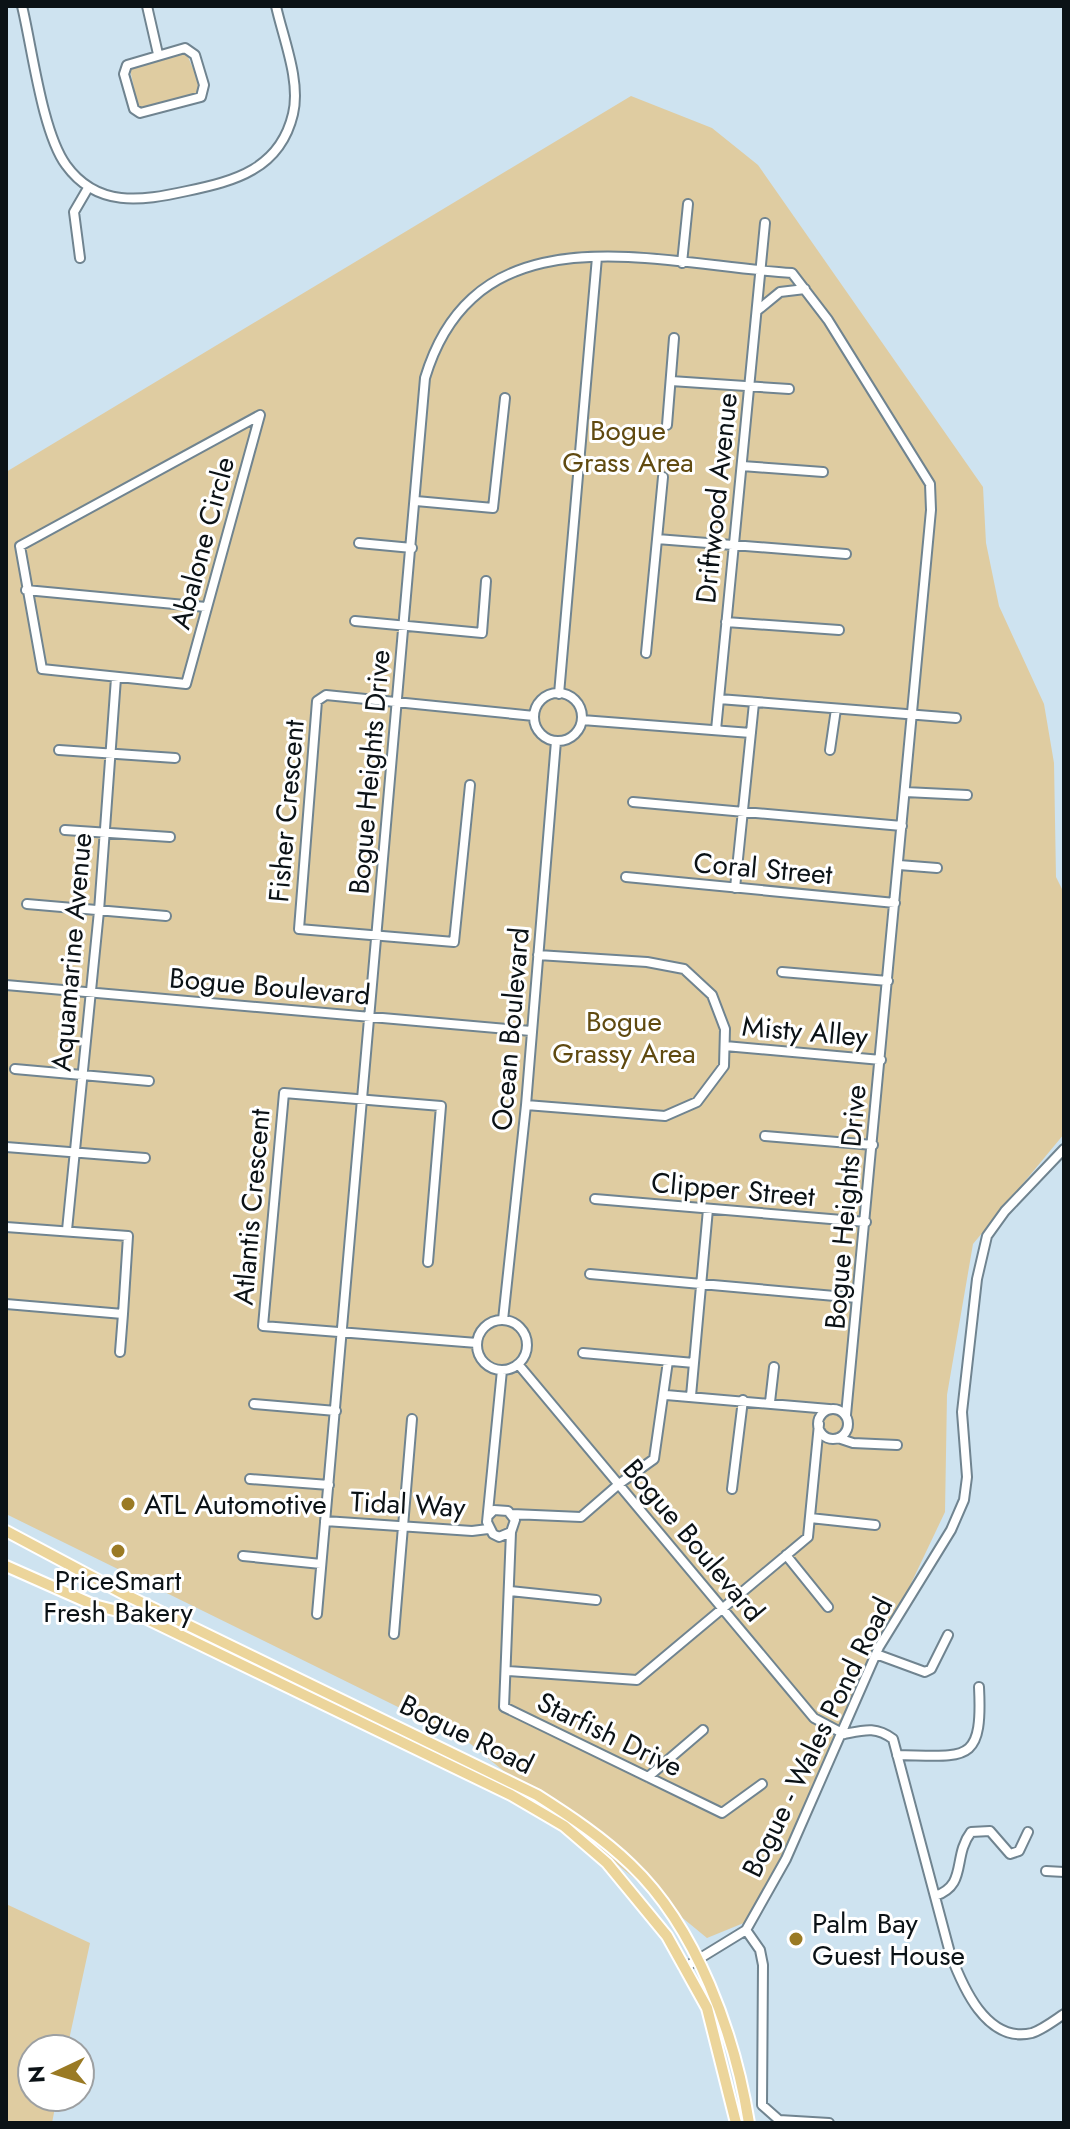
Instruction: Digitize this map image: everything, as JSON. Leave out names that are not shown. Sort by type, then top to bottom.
[{"type":"main road","name":"Bogue Road","points":[[9,1533],[126,1595],[537,1795],[581,1824],[632,1865],[661,1901],[697,1961],[726,2022],[749,2123]]},
{"type":"main road","name":"Bogue Road","points":[[6,1566],[94,1605],[145,1618],[498,1789],[564,1826],[607,1863],[643,1903],[684,1968],[707,2008],[736,2123]]},
{"type":"street","points":[[22,6],[57,152],[88,188],[116,199],[143,201],[233,182],[270,157],[293,116],[295,99],[276,6]]},
{"type":"street","points":[[147,6],[158,54]]},
{"type":"street","points":[[191,50],[204,90],[198,99],[140,113],[131,103],[125,68],[130,61],[158,54],[191,50]]},
{"type":"street","points":[[80,258],[74,212],[88,188]]},
{"type":"street","points":[[682,263],[688,204]]},
{"type":"street","name":"Driftwood Avenue","points":[[716,730],[765,223]]},
{"type":"street","points":[[559,694],[597,257]]},
{"type":"street","name":"Bogue Heights Drive","points":[[317,1614],[425,378],[434,349],[466,305],[514,269],[542,260],[597,257],[792,273],[930,484],[931,510],[846,1431]]},
{"type":"street","points":[[758,310],[780,292],[805,289]]},
{"type":"street","points":[[667,425],[674,338]]},
{"type":"street","points":[[671,381],[789,389]]},
{"type":"street","points":[[416,501],[493,508],[505,398]]},
{"type":"street","name":"Abalone Circle","points":[[260,415],[206,607],[186,684],[42,669],[19,548],[22,543],[260,415]]},
{"type":"street","points":[[742,466],[823,472]]},
{"type":"street","points":[[646,653],[663,477]]},
{"type":"street","points":[[657,539],[846,554]]},
{"type":"street","points":[[359,543],[412,548]]},
{"type":"street","points":[[355,621],[482,633],[486,581]]},
{"type":"street","points":[[26,590],[206,607]]},
{"type":"street","points":[[726,622],[839,630]]},
{"type":"street","name":"Aquamarine Avenue","points":[[67,1230],[99,911],[116,678]]},
{"type":"street","points":[[534,716],[545,697],[559,694],[573,699],[582,720]]},
{"type":"street","name":"Fisher Crescent","points":[[377,936],[299,929],[317,701],[326,695],[397,702]]},
{"type":"street","points":[[719,699],[956,718]]},
{"type":"street","points":[[397,702],[534,716]]},
{"type":"street","points":[[735,888],[754,703]]},
{"type":"street","points":[[830,750],[836,709]]},
{"type":"street","points":[[534,716],[542,735],[556,741],[570,738],[582,720]]},
{"type":"street","points":[[582,720],[751,733]]},
{"type":"street","name":"Ocean Boulevard","points":[[503,1320],[526,1105],[556,741]]},
{"type":"street","points":[[59,750],[175,758]]},
{"type":"street","points":[[377,936],[454,942],[470,785]]},
{"type":"street","points":[[905,792],[967,795]]},
{"type":"street","points":[[633,802],[902,826]]},
{"type":"street","points":[[65,830],[170,837]]},
{"type":"street","points":[[899,865],[937,868]]},
{"type":"street","name":"Coral Street","points":[[626,877],[895,903]]},
{"type":"street","points":[[27,904],[166,916]]},
{"type":"street","points":[[526,1105],[665,1116],[697,1102],[724,1066],[725,1029],[712,995],[684,969],[647,962],[538,955]]},
{"type":"street","points":[[782,972],[888,981]]},
{"type":"street","name":"Bogue Boulevard","points":[[6,985],[531,1031]]},
{"type":"street","name":"Misty Alley","points":[[725,1046],[881,1060]]},
{"type":"street","points":[[15,1069],[149,1081]]},
{"type":"street","name":"Atlantis Crescent","points":[[341,1332],[262,1325],[284,1094],[364,1100]]},
{"type":"street","points":[[364,1100],[441,1106],[428,1262]]},
{"type":"street","points":[[765,1136],[873,1145]]},
{"type":"street","points":[[6,1147],[145,1158]]},
{"type":"street","name":"Bogue - Wales Pond Road","points":[[684,1968],[746,1930],[786,1859],[844,1734],[876,1654],[945,1541],[964,1500],[967,1477],[962,1412],[977,1279],[987,1236],[1005,1211],[1064,1149]]},
{"type":"street","name":"Clipper Street","points":[[595,1199],[866,1222]]},
{"type":"street","points":[[691,1396],[708,1209]]},
{"type":"street","points":[[6,1227],[128,1236],[120,1352]]},
{"type":"street","points":[[590,1274],[857,1298]]},
{"type":"street","points":[[6,1304],[123,1314]]},
{"type":"street","points":[[503,1320],[519,1326],[526,1341],[518,1364],[502,1370],[487,1365],[477,1343],[483,1329],[503,1320]]},
{"type":"street","points":[[341,1332],[477,1343]]},
{"type":"street","points":[[583,1353],[694,1363]]},
{"type":"street","points":[[489,1515],[501,1509],[512,1514],[581,1517],[654,1459],[666,1395],[668,1361]]},
{"type":"street","name":"Bogue Boulevard","points":[[518,1364],[814,1718],[844,1734]]},
{"type":"street","points":[[770,1402],[774,1367]]},
{"type":"street","points":[[502,1370],[488,1529],[499,1537],[511,1532],[515,1524],[512,1514]]},
{"type":"street","points":[[666,1395],[770,1402],[831,1409],[846,1415]]},
{"type":"street","points":[[732,1489],[743,1400]]},
{"type":"street","points":[[507,1671],[637,1680],[808,1537],[819,1421],[831,1409],[850,1400]]},
{"type":"street","points":[[254,1404],[336,1411]]},
{"type":"street","points":[[814,1407],[819,1421],[833,1438],[853,1443],[897,1445]]},
{"type":"street","points":[[394,1634],[412,1419]]},
{"type":"street","points":[[816,1447],[846,1431],[853,1443]]},
{"type":"street","points":[[250,1479],[329,1485]]},
{"type":"street","points":[[810,1518],[875,1525]]},
{"type":"street","name":"Tidal Way","points":[[325,1521],[488,1529]]},
{"type":"street","name":"Starfish Drive","points":[[511,1532],[504,1707],[722,1813],[762,1784]]},
{"type":"street","points":[[786,1555],[828,1607]]},
{"type":"street","points":[[243,1556],[321,1564]]},
{"type":"street","points":[[510,1591],[596,1600]]},
{"type":"street","points":[[876,1654],[925,1672],[931,1669],[948,1635]]},
{"type":"street","points":[[897,1755],[959,1756],[972,1746],[981,1728],[979,1687]]},
{"type":"street","points":[[844,1734],[870,1729],[883,1731],[893,1739],[962,1986],[980,2011],[1005,2032],[1032,2033],[1064,2014]]},
{"type":"street","points":[[648,1777],[703,1730]]},
{"type":"street","points":[[935,1896],[949,1891],[956,1883],[960,1854],[971,1832],[990,1831],[1010,1854],[1019,1851],[1028,1832]]},
{"type":"street","points":[[1046,1871],[1064,1872]]},
{"type":"street","points":[[746,1930],[760,1950],[763,1965],[762,2105],[779,2120],[829,2123]]},
{"type":"green space","points":[[186,52],[201,88],[198,93],[138,108],[130,69],[133,64]]},
{"type":"green space","points":[[631,96],[712,128],[758,165],[983,487],[986,543],[999,606],[1044,704],[1054,763],[1056,877],[1064,893],[1064,1134],[973,1244],[947,1395],[945,1512],[751,1920],[707,1938],[467,1741],[6,1514],[6,472]]},
{"type":"green space","points":[[6,1904],[90,1943],[70,2033],[16,2033],[16,2113],[54,2113],[52,2123],[6,2123]]},
{"type":"place","name":"ATL Automotive","points":[[128,1504]]},
{"type":"place","name":"PriceSmart Fresh Bakery","points":[[118,1551]]},
{"type":"place","name":"Palm Bay Guest House","points":[[796,1939]]},
{"type":"park label","name":"Bogue Grass Area","points":[[628,446]]},
{"type":"park label","name":"Bogue Grassy Area","points":[[624,1037]]}]
